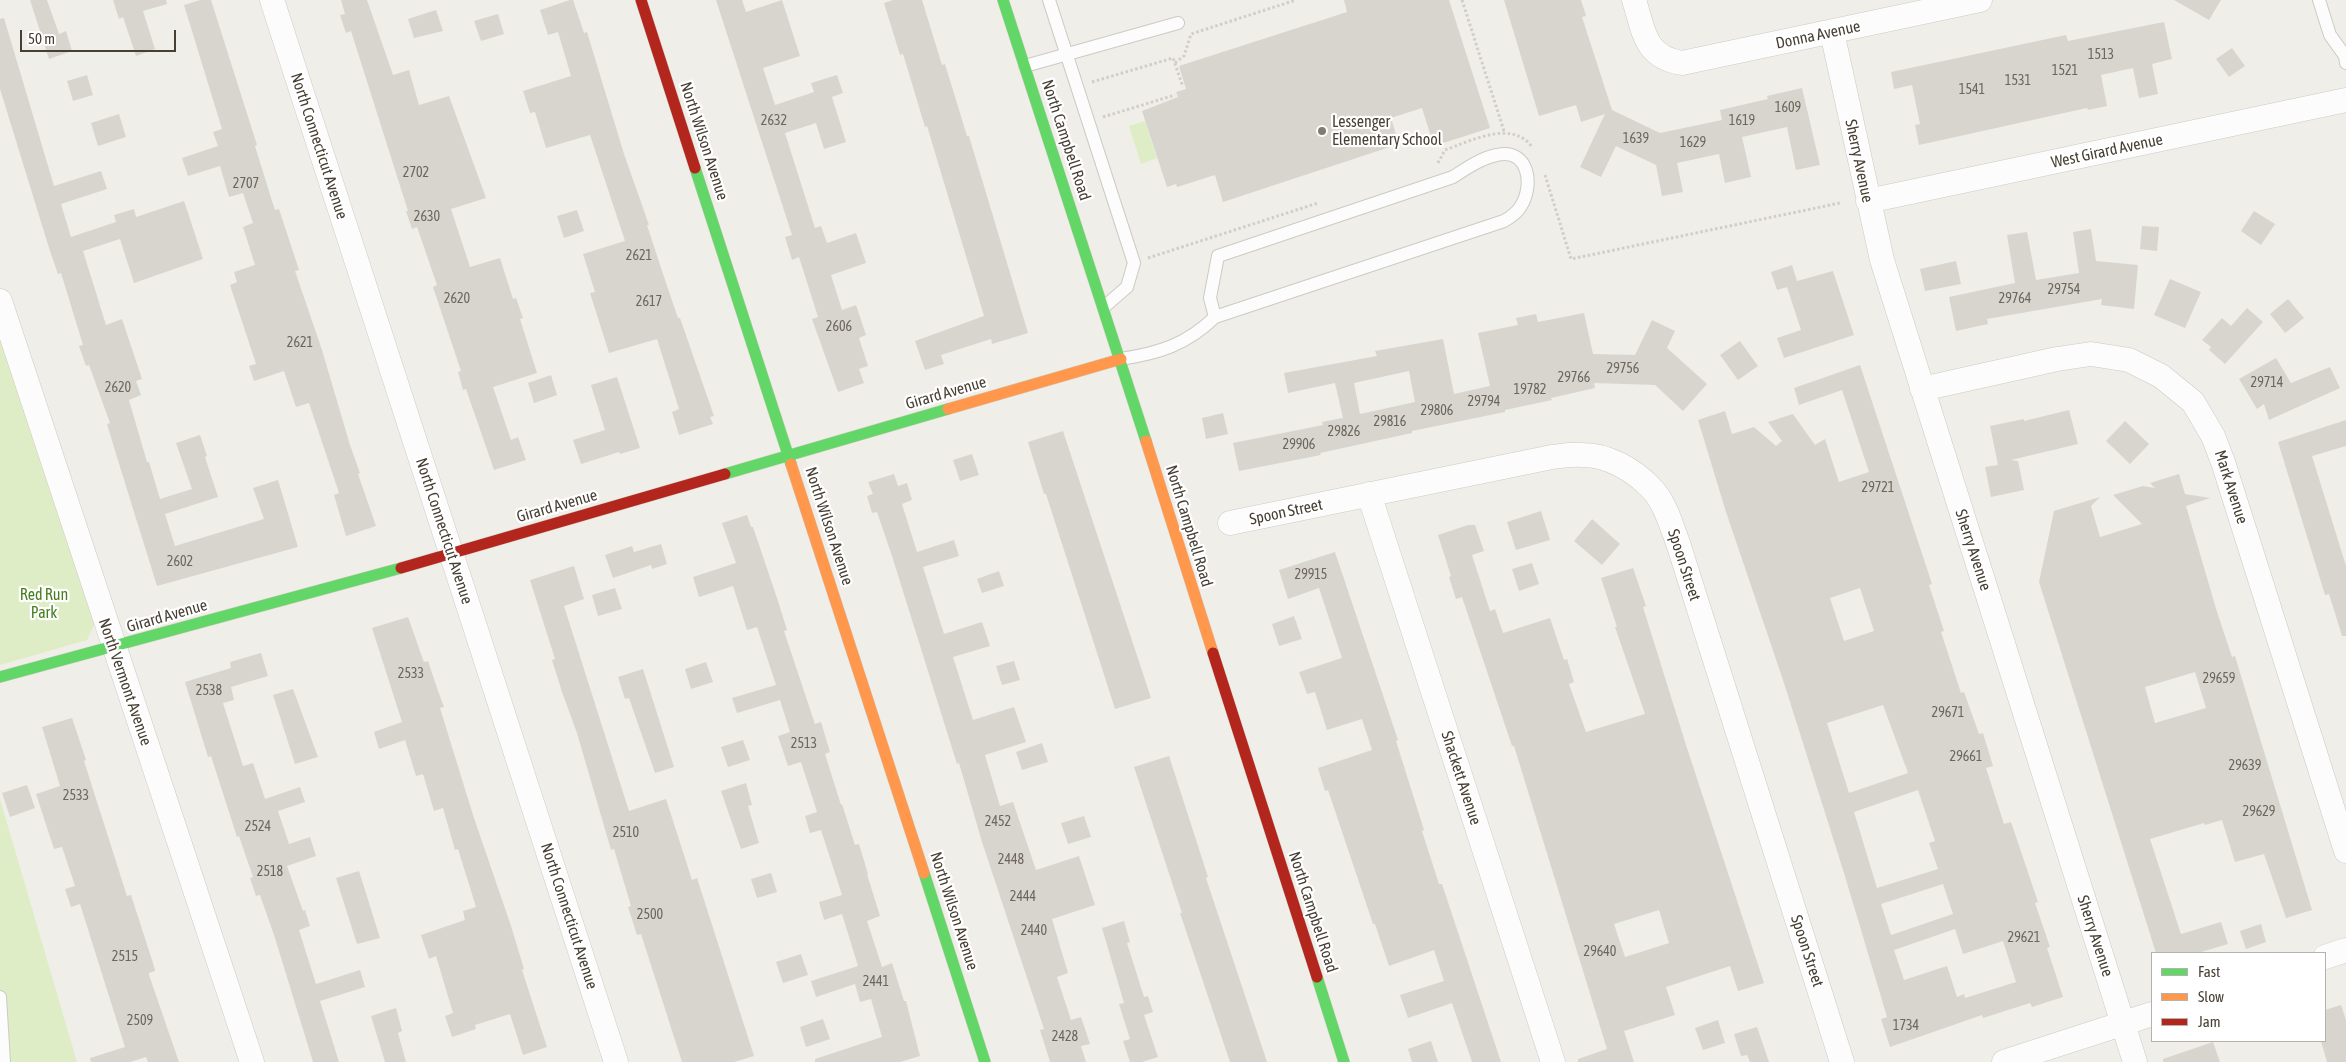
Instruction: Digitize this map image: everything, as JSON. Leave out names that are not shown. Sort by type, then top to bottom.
[{"type":"street","name":"North Connecticut Avenue","points":[[272,0],[616,1062]]},
{"type":"street","name":"North Wilson Avenue","points":[[641,0],[986,1062]]},
{"type":"street","name":"North Campbell Road","points":[[1003,0],[1121,359],[1175,536],[1344,1062]]},
{"type":"street","name":"Donna Avenue","points":[[1634,0],[1646,37],[1657,54],[1670,61],[1682,63],[1980,0]]},
{"type":"street","name":"Sherry Avenue","points":[[1832,32],[1880,252],[2135,1062]]},
{"type":"street","name":"West Girard Avenue","points":[[1868,201],[2346,100]]},
{"type":"street","name":"North Vermont Avenue","points":[[0,301],[252,1062]]},
{"type":"street","name":"Mark Avenue","points":[[1922,389],[2057,359],[2091,354],[2129,360],[2161,376],[2193,402],[2213,436],[2223,462],[2346,851]]},
{"type":"street","name":"Girard Avenue","points":[[0,677],[114,648],[452,553],[1121,359]]},
{"type":"street","name":"Spoon Street","points":[[1230,523],[1552,457],[1584,454],[1611,460],[1632,472],[1652,488],[1666,512],[1678,543],[1842,1062]]},
{"type":"street","name":"Shackett Avenue","points":[[1369,494],[1553,1062]]},
{"type":"street","points":[[2326,957],[2346,950]]},
{"type":"street","points":[[2004,1062],[2151,1014]]},
{"type":"lane","points":[[1049,0],[1134,263],[1127,288],[1104,307]]},
{"type":"lane","points":[[2319,0],[2330,35],[2345,56],[2346,62]]},
{"type":"lane","points":[[1025,66],[1067,56],[1178,23]]},
{"type":"lane","points":[[1121,359],[1148,355],[1185,341],[1199,333],[1214,318],[1504,221],[1521,207],[1529,184],[1528,172],[1524,164],[1517,158],[1508,154],[1498,155],[1474,164],[1453,178],[1218,256],[1210,298],[1214,318]]},
{"type":"lane","points":[[0,997],[4,1062]]},
{"type":"path","points":[[1175,63],[1184,56],[1191,34],[1296,0]]},
{"type":"path","points":[[1462,0],[1504,131]]},
{"type":"path","points":[[1086,84],[1173,58],[1183,87]]},
{"type":"path","points":[[1097,118],[1175,94]]},
{"type":"path","points":[[1430,166],[1440,163],[1445,150],[1504,131],[1519,136],[1534,150]]},
{"type":"path","points":[[1544,173],[1572,259],[1840,203]]},
{"type":"path","points":[[1144,260],[1320,202]]},
{"type":"green space","points":[[1145,121],[1157,158],[1141,164],[1129,126]]},
{"type":"green space","name":"Red Run Park","points":[[0,332],[96,621],[87,640],[0,665]]},
{"type":"green space","points":[[0,799],[77,1062],[0,1062]]},
{"type":"building","points":[[30,0],[47,0],[59,34],[66,31],[72,51],[49,59]]},
{"type":"building","points":[[113,0],[166,0],[167,4],[143,11],[155,49],[136,56],[123,17],[119,19]]},
{"type":"building","points":[[200,0],[211,0],[257,145],[255,146],[272,201],[275,210],[279,209],[299,270],[295,271],[322,350],[360,473],[358,474],[376,526],[346,536],[334,495],[339,493],[309,403],[296,407],[284,371],[254,381],[249,366],[256,364],[230,285],[237,282],[234,272],[255,265],[243,227],[253,223],[243,193],[229,197],[220,166],[188,176],[182,158],[218,146],[213,132],[222,129],[184,5]]},
{"type":"building","points":[[341,0],[367,0],[393,75],[409,70],[419,105],[449,96],[486,198],[451,209],[470,267],[500,258],[513,299],[516,298],[523,318],[520,319],[537,373],[493,387],[511,440],[518,437],[526,460],[494,470],[466,389],[463,390],[458,372],[461,371],[433,287],[437,285],[417,227],[412,229],[351,31],[346,33],[340,15],[345,14]]},
{"type":"building","points":[[573,0],[584,33],[587,32],[664,277],[714,416],[710,417],[713,424],[679,435],[672,412],[679,409],[657,339],[609,353],[590,293],[595,292],[583,254],[625,241],[590,135],[546,148],[535,112],[530,113],[523,91],[571,76],[558,32],[548,35],[540,10]]},
{"type":"building","points":[[716,0],[742,0],[746,12],[782,0],[800,56],[763,68],[775,105],[814,92],[811,83],[837,75],[843,93],[832,97],[846,142],[824,149],[816,123],[785,133],[815,228],[821,226],[827,243],[856,233],[866,263],[831,275],[842,310],[856,305],[866,335],[859,338],[868,366],[859,369],[864,383],[838,392],[812,319],[818,317],[799,257],[792,260],[785,237],[792,235]]},
{"type":"building","points":[[893,0],[922,0],[942,65],[945,64],[967,136],[969,136],[1028,333],[992,344],[991,339],[941,355],[944,364],[925,370],[915,341],[984,316],[927,126],[925,127],[903,54],[900,55],[884,3]]},
{"type":"building","points":[[1344,0],[1449,0],[1490,128],[1434,146],[1422,108],[1391,118],[1399,144],[1223,202],[1215,175],[1177,187],[1176,184],[1167,187],[1142,111],[1178,97],[1176,92],[1186,89],[1179,66],[1347,12]]},
{"type":"building","points":[[1504,0],[1581,0],[1586,16],[1582,17],[1612,110],[1660,133],[1722,120],[1720,110],[1768,99],[1767,96],[1802,88],[1820,165],[1796,170],[1787,127],[1742,137],[1751,177],[1725,183],[1719,154],[1677,163],[1683,192],[1662,196],[1656,165],[1616,146],[1601,177],[1580,167],[1605,114],[1581,122],[1576,105],[1539,116]]},
{"type":"building","points":[[2174,0],[2221,0],[2209,20]]},
{"type":"building","points":[[436,10],[443,31],[414,38],[408,19]]},
{"type":"building","points":[[498,14],[504,34],[481,41],[474,21]]},
{"type":"building","points":[[4,18],[54,186],[101,171],[107,189],[61,204],[71,237],[116,222],[114,215],[134,209],[136,217],[184,201],[203,259],[134,283],[120,239],[83,251],[106,325],[122,319],[142,379],[136,381],[141,395],[129,400],[160,499],[192,489],[176,443],[200,435],[207,456],[205,457],[218,497],[165,514],[175,546],[264,519],[253,488],[278,480],[298,547],[157,586],[107,424],[110,423],[89,365],[86,366],[79,346],[83,345],[61,273],[58,274],[49,248],[0,89],[0,19]]},
{"type":"building","points":[[2164,22],[2172,59],[2152,64],[2158,94],[2139,98],[2133,68],[2101,75],[2107,106],[2088,110],[2087,108],[1919,145],[1915,125],[1920,124],[1912,85],[1894,89],[1891,72],[2066,35],[2068,41]]},
{"type":"building","points":[[2232,48],[2245,66],[2229,77],[2216,59]]},
{"type":"building","points":[[87,75],[93,95],[73,101],[67,81]]},
{"type":"building","points":[[119,114],[126,137],[98,146],[91,123]]},
{"type":"building","points":[[577,210],[584,231],[564,238],[557,216]]},
{"type":"building","points":[[2254,211],[2275,224],[2261,245],[2241,231]]},
{"type":"building","points":[[2142,226],[2159,227],[2157,251],[2140,249]]},
{"type":"building","points":[[2091,229],[2096,261],[2138,265],[2134,309],[2101,305],[2102,299],[1987,319],[1988,324],[1956,331],[1949,297],[2015,283],[2007,235],[2027,232],[2036,280],[2079,273],[2073,232]]},
{"type":"building","points":[[1956,261],[1961,284],[1925,291],[1920,269]]},
{"type":"building","points":[[1792,265],[1797,281],[1833,271],[1854,335],[1784,358],[1777,338],[1801,330],[1787,287],[1777,290],[1771,272]]},
{"type":"building","points":[[2170,279],[2201,292],[2185,328],[2154,315]]},
{"type":"building","points":[[2288,299],[2304,318],[2285,333],[2270,314]]},
{"type":"building","points":[[2247,308],[2263,322],[2225,364],[2209,350],[2211,347],[2202,340],[2222,318],[2231,326]]},
{"type":"building","points":[[1584,313],[1593,354],[1635,355],[1652,320],[1675,331],[1667,348],[1707,384],[1683,411],[1655,385],[1594,383],[1595,388],[1505,410],[1505,412],[1412,431],[1412,433],[1320,453],[1321,455],[1239,471],[1233,443],[1323,425],[1322,422],[1343,418],[1335,383],[1288,393],[1284,373],[1377,356],[1375,351],[1443,339],[1454,394],[1490,386],[1478,333],[1518,325],[1516,318],[1536,314],[1538,322]],"holes":[[[1409,371],[1415,402],[1360,414],[1354,383]]]},
{"type":"building","points":[[1740,341],[1758,366],[1738,380],[1720,355]]},
{"type":"building","points":[[2276,358],[2291,383],[2330,367],[2340,388],[2269,420],[2264,404],[2257,409],[2239,379]]},
{"type":"building","points":[[1860,365],[1932,584],[1929,585],[1944,631],[1941,632],[1961,693],[1964,692],[1979,734],[1983,733],[1993,766],[1986,768],[2004,824],[2011,822],[2038,902],[2035,903],[2050,947],[2047,948],[2063,997],[2032,1007],[2030,1003],[1983,1018],[1982,1015],[1890,1047],[1881,1019],[1887,1017],[1844,873],[1784,683],[1726,512],[1698,420],[1725,411],[1732,434],[1754,427],[1776,446],[1782,441],[1768,422],[1793,414],[1815,445],[1825,439],[1839,482],[1869,472],[1842,390],[1799,405],[1794,388]],"holes":[[[1860,588],[1874,631],[1844,641],[1830,598]],[[1883,705],[1908,773],[1849,793],[1827,723]],[[1918,790],[1935,841],[1929,843],[1938,869],[1877,888],[1854,812]],[[1943,884],[1953,914],[1891,935],[1881,904]],[[1955,929],[1963,954],[2003,941],[2016,982],[1965,998],[1964,994],[1957,997],[1947,966],[1904,980],[1894,950]]]},
{"type":"building","points":[[551,375],[557,395],[534,403],[528,383]]},
{"type":"building","points":[[617,377],[640,448],[620,454],[619,452],[581,464],[573,440],[605,430],[591,385]]},
{"type":"building","points":[[2069,410],[2078,444],[2011,460],[2018,461],[2024,490],[1991,497],[1985,467],[1998,465],[1990,426],[2024,419],[2024,421]]},
{"type":"building","points":[[1223,413],[1228,434],[1206,439],[1202,418]]},
{"type":"building","points":[[2346,420],[2346,446],[2312,456],[2346,566],[2346,636],[2342,636],[2329,594],[2325,595],[2278,442]]},
{"type":"building","points":[[2125,421],[2149,444],[2130,464],[2106,441]]},
{"type":"building","points":[[1063,431],[1151,698],[1115,709],[1028,442]]},
{"type":"building","points":[[972,454],[979,475],[960,481],[953,460]]},
{"type":"building","points":[[894,474],[898,486],[907,483],[912,500],[902,504],[917,552],[954,540],[959,556],[923,567],[944,634],[982,622],[990,646],[953,657],[973,720],[1014,707],[1026,742],[985,755],[1000,806],[1013,802],[1036,870],[1079,856],[1095,905],[1052,919],[1068,973],[1057,977],[1071,1020],[1081,1017],[1090,1044],[1081,1046],[1086,1062],[1050,1062],[1040,1030],[1044,1029],[982,842],[959,763],[957,764],[877,512],[872,513],[867,496],[873,494],[868,482]]},
{"type":"building","points":[[2179,474],[2185,494],[2210,498],[2186,506],[2217,612],[2232,657],[2235,656],[2312,910],[2286,918],[2264,854],[2235,862],[2222,820],[2205,825],[2204,823],[2150,839],[2181,934],[2221,922],[2228,944],[2201,952],[2156,952],[2039,582],[2054,511],[2100,497],[2091,506],[2100,537],[2142,524],[2113,495],[2143,486],[2155,488],[2150,483]],"holes":[[[2195,672],[2206,708],[2155,723],[2145,687]]]},
{"type":"building","points":[[1541,511],[1550,540],[1516,550],[1507,522]]},
{"type":"building","points":[[747,515],[751,527],[753,527],[778,601],[787,630],[784,631],[815,724],[821,722],[830,752],[825,754],[855,845],[859,844],[868,874],[880,916],[867,921],[882,967],[892,963],[904,1001],[906,1001],[920,1056],[900,1062],[815,1062],[815,1059],[882,1037],[871,999],[860,1002],[855,984],[816,997],[811,981],[858,966],[842,914],[824,920],[819,902],[842,895],[821,830],[810,833],[805,816],[817,812],[801,762],[788,766],[778,736],[790,732],[780,700],[737,713],[732,698],[776,685],[757,627],[747,630],[733,586],[699,597],[693,577],[736,563],[722,523]]},
{"type":"building","points":[[1592,519],[1620,544],[1602,565],[1574,541]]},
{"type":"building","points":[[1468,525],[1475,525],[1484,551],[1472,555],[1490,611],[1495,609],[1503,633],[1550,618],[1564,660],[1567,659],[1574,682],[1569,684],[1586,732],[1645,714],[1615,627],[1617,627],[1601,578],[1633,568],[1646,606],[1643,607],[1686,745],[1764,983],[1738,991],[1730,966],[1666,987],[1675,1015],[1624,1031],[1634,1062],[1578,1062],[1578,1059],[1607,1049],[1514,746],[1512,746],[1462,597],[1456,599],[1438,535]],"holes":[[[1659,910],[1669,943],[1625,957],[1614,924]]]},
{"type":"building","points":[[661,544],[667,564],[652,569],[651,565],[613,578],[605,555],[632,546],[634,552]]},
{"type":"building","points":[[1335,552],[1398,740],[1396,741],[1439,884],[1442,884],[1501,1062],[1472,1062],[1452,1003],[1408,1018],[1400,995],[1444,981],[1434,950],[1389,966],[1328,790],[1325,791],[1318,768],[1372,750],[1362,719],[1327,730],[1315,692],[1307,694],[1299,672],[1342,658],[1319,588],[1288,599],[1279,570]]},
{"type":"building","points":[[1532,563],[1539,584],[1519,591],[1512,569]]},
{"type":"building","points":[[574,566],[584,599],[564,606],[629,811],[666,799],[692,880],[697,878],[754,1056],[734,1062],[682,1062],[641,934],[637,935],[628,907],[631,906],[614,849],[611,850],[577,733],[552,660],[555,659],[530,580]]},
{"type":"building","points":[[999,571],[1004,586],[982,593],[977,579]]},
{"type":"building","points":[[615,588],[622,609],[598,616],[592,595]]},
{"type":"building","points":[[1294,616],[1302,639],[1279,646],[1272,624]]},
{"type":"building","points":[[408,617],[424,662],[428,661],[444,707],[440,708],[473,815],[511,926],[524,969],[522,970],[547,1047],[523,1055],[510,1014],[475,1025],[476,1029],[452,1037],[445,1016],[453,1013],[436,956],[429,959],[421,935],[465,920],[463,911],[476,907],[458,849],[455,850],[443,808],[434,811],[423,774],[416,776],[405,740],[379,749],[374,732],[402,722],[372,628]]},
{"type":"building","points":[[261,653],[268,676],[231,687],[234,700],[223,703],[243,766],[253,763],[265,799],[300,787],[305,802],[278,811],[289,844],[310,837],[316,856],[287,866],[310,926],[299,930],[316,984],[360,970],[365,987],[320,1001],[339,1062],[313,1062],[275,938],[260,895],[256,896],[250,878],[253,877],[239,836],[237,837],[211,756],[208,757],[185,682],[231,668],[230,662]]},
{"type":"building","points":[[1014,661],[1020,680],[1002,685],[996,666]]},
{"type":"building","points":[[706,662],[713,682],[691,689],[685,669]]},
{"type":"building","points":[[643,669],[674,767],[655,773],[629,698],[625,699],[618,677]]},
{"type":"building","points":[[293,689],[318,757],[295,764],[273,695]]},
{"type":"building","points":[[72,718],[127,896],[131,895],[153,963],[155,971],[149,973],[149,975],[179,1062],[148,1062],[146,1057],[130,1062],[91,1062],[90,1058],[125,1047],[80,904],[71,907],[65,889],[75,886],[62,847],[54,849],[36,794],[60,786],[42,727]]},
{"type":"building","points":[[743,740],[750,760],[728,767],[721,747]]},
{"type":"building","points":[[1042,743],[1048,762],[1022,770],[1016,752]]},
{"type":"building","points":[[1169,756],[1208,877],[1206,878],[1267,1062],[1230,1062],[1180,913],[1182,913],[1134,767]]},
{"type":"building","points":[[746,783],[752,805],[748,806],[759,843],[741,849],[721,791]]},
{"type":"building","points":[[27,785],[35,808],[10,817],[2,793]]},
{"type":"building","points":[[1084,816],[1091,837],[1068,844],[1061,823]]},
{"type":"building","points":[[359,871],[380,938],[357,944],[336,878]]},
{"type":"building","points":[[771,873],[777,892],[757,898],[751,879]]},
{"type":"building","points":[[1124,921],[1130,942],[1127,943],[1144,997],[1148,996],[1153,1012],[1144,1015],[1158,1057],[1142,1062],[1130,1062],[1123,1041],[1130,1039],[1119,1004],[1124,1003],[1102,928]]},
{"type":"building","points":[[2261,924],[2266,942],[2246,949],[2240,931]]},
{"type":"building","points":[[801,954],[808,975],[783,983],[776,962]]},
{"type":"building","points":[[2341,1005],[2346,1020],[2346,1062],[2327,1062],[2321,1042],[2326,1042],[2326,1010]]},
{"type":"building","points":[[396,1008],[402,1031],[398,1033],[406,1062],[385,1062],[371,1016]]},
{"type":"building","points":[[823,1019],[830,1039],[806,1047],[800,1027]]},
{"type":"building","points":[[1718,1020],[1725,1043],[1703,1050],[1695,1028]]},
{"type":"building","points":[[1757,1027],[1769,1062],[1750,1062],[1747,1055],[1741,1056],[1734,1034]]},
{"type":"building","points":[[1431,1041],[1438,1062],[1412,1062],[1408,1049]]},
{"type":"building","points":[[2213,1042],[2220,1062],[2163,1062],[2163,1059]]},
{"type":"traffic: fast","points":[[1003,0],[1146,441]]},
{"type":"traffic: fast","points":[[695,168],[791,464]]},
{"type":"traffic: fast","points":[[725,474],[948,409]]},
{"type":"traffic: fast","points":[[0,677],[401,568]]},
{"type":"traffic: fast","points":[[924,873],[985,1062]]},
{"type":"traffic: fast","points":[[1317,977],[1344,1062]]},
{"type":"traffic: slow","points":[[948,409],[1121,359]]},
{"type":"traffic: slow","points":[[1146,441],[1213,653]]},
{"type":"traffic: slow","points":[[791,464],[924,873]]},
{"type":"traffic: jam","points":[[641,0],[695,168]]},
{"type":"traffic: jam","points":[[401,568],[725,474]]},
{"type":"traffic: jam","points":[[1213,653],[1317,977]]},
{"type":"place","name":"Lessenger Elementary School","points":[[1322,131]]}]
